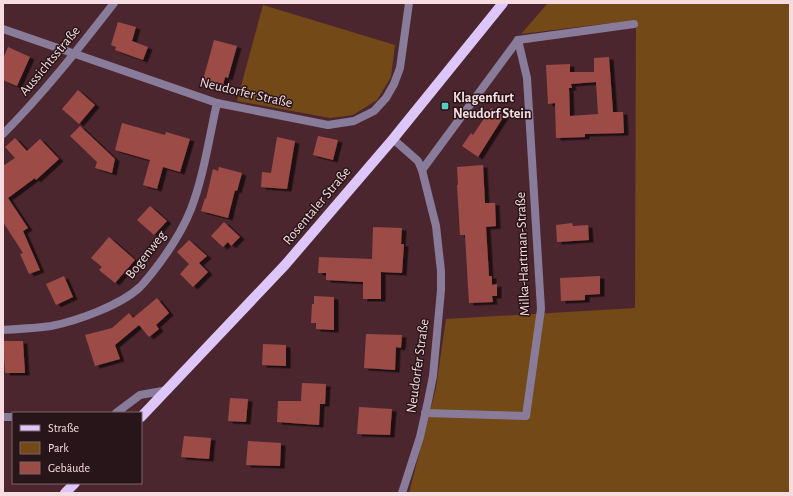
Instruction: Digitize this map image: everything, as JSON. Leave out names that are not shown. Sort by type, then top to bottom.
[{"type":"main road","name":"Rosentaler Straße","points":[[142,416],[285,265],[393,139],[503,3]]},
{"type":"main road","points":[[65,493],[74,484]]},
{"type":"street","name":"Aussichtsstraße","points":[[3,134],[18,119],[75,53],[114,3]]},
{"type":"street","name":"Neudorfer Straße","points":[[3,30],[75,53],[217,103],[328,125],[354,121],[374,111],[386,98],[394,84],[400,68],[409,3]]},
{"type":"street","points":[[422,170],[518,40],[634,24]]},
{"type":"street","name":"Milka-Hartman-Straße","points":[[426,413],[526,416],[541,309],[527,78],[518,40]]},
{"type":"street","name":"Bogenweg","points":[[3,330],[52,326],[100,310],[120,301],[140,287],[166,254],[191,210],[199,185],[217,103]]},
{"type":"street","name":"Neudorfer Straße","points":[[393,139],[418,161],[422,170],[436,226],[441,271],[441,290],[432,376],[426,413],[402,493]]},
{"type":"street","points":[[117,412],[140,395],[168,390]]},
{"type":"green space","points":[[548,3],[790,3],[790,493],[409,493],[436,388],[446,319],[635,308],[636,20],[521,34]]},
{"type":"green space","points":[[263,5],[395,45],[391,77],[377,100],[353,115],[330,118],[237,101]]},
{"type":"building","points":[[118,22],[136,27],[132,41],[148,47],[143,60],[115,50],[116,47],[111,45]]},
{"type":"building","points":[[214,40],[237,46],[228,78],[225,77],[223,86],[203,80]]},
{"type":"building","points":[[8,47],[30,57],[17,86],[3,80],[3,59]]},
{"type":"building","points":[[609,57],[613,112],[623,112],[624,133],[585,134],[585,137],[556,138],[555,103],[548,104],[546,65],[570,64],[570,72],[594,72],[594,58]],"holes":[[[596,82],[598,114],[570,116],[569,88],[572,88],[571,84]]]},
{"type":"building","points":[[78,90],[95,105],[79,124],[62,109]]},
{"type":"building","points":[[491,108],[504,116],[478,157],[462,146],[471,133],[473,135]]},
{"type":"building","points":[[122,123],[165,135],[166,132],[190,139],[180,172],[163,167],[157,189],[143,185],[150,160],[115,150]]},
{"type":"building","points":[[80,126],[115,159],[112,173],[95,168],[97,162],[70,136]]},
{"type":"building","points":[[318,136],[338,140],[333,160],[313,155]]},
{"type":"building","points":[[277,137],[295,141],[287,189],[261,187],[262,172],[271,173]]},
{"type":"building","points":[[15,138],[27,151],[40,139],[59,159],[36,180],[35,178],[8,198],[28,228],[23,231],[40,270],[29,274],[20,254],[23,253],[3,222],[3,166],[15,158],[5,147]]},
{"type":"building","points":[[483,165],[485,203],[495,203],[496,226],[486,227],[489,276],[492,276],[492,285],[497,284],[497,296],[492,296],[493,302],[469,303],[465,235],[460,235],[457,167]]},
{"type":"building","points":[[219,167],[242,173],[237,191],[235,190],[228,218],[201,211],[205,198],[206,199],[213,169],[218,171]]},
{"type":"building","points":[[150,206],[167,221],[154,235],[137,220]]},
{"type":"building","points":[[224,222],[240,237],[231,246],[228,242],[223,247],[211,236]]},
{"type":"building","points":[[572,223],[573,226],[588,225],[589,240],[557,242],[556,225]]},
{"type":"building","points":[[373,227],[402,228],[401,244],[404,244],[402,273],[381,272],[381,299],[363,299],[363,282],[326,280],[326,273],[318,273],[319,257],[372,259]]},
{"type":"building","points":[[109,237],[135,260],[115,283],[99,270],[102,267],[91,258]]},
{"type":"building","points":[[189,240],[207,256],[199,263],[208,272],[193,287],[180,274],[189,264],[177,252]]},
{"type":"building","points":[[64,276],[73,297],[56,305],[46,284]]},
{"type":"building","points":[[600,276],[600,294],[585,295],[585,300],[561,301],[560,278]]},
{"type":"building","points":[[314,296],[334,297],[334,330],[316,329],[316,323],[311,323]]},
{"type":"building","points":[[157,298],[169,313],[156,325],[159,329],[149,337],[139,325],[115,345],[120,359],[95,366],[85,335],[112,328],[129,313],[133,318]]},
{"type":"building","points":[[366,334],[402,335],[401,348],[396,347],[395,370],[364,368]]},
{"type":"building","points":[[3,341],[23,341],[25,373],[5,373]]},
{"type":"building","points":[[263,344],[286,345],[286,366],[262,365]]},
{"type":"building","points":[[302,383],[326,384],[325,404],[320,404],[319,425],[277,422],[278,401],[301,401]]},
{"type":"building","points":[[230,398],[248,399],[246,422],[228,421]]},
{"type":"building","points":[[359,407],[392,409],[390,435],[357,434]]},
{"type":"building","points":[[184,436],[211,438],[209,459],[181,457]]},
{"type":"building","points":[[248,441],[281,443],[280,466],[246,465]]},
{"type":"place","name":"Klagenfurt Neudorf Stein","points":[[445,106]]}]
